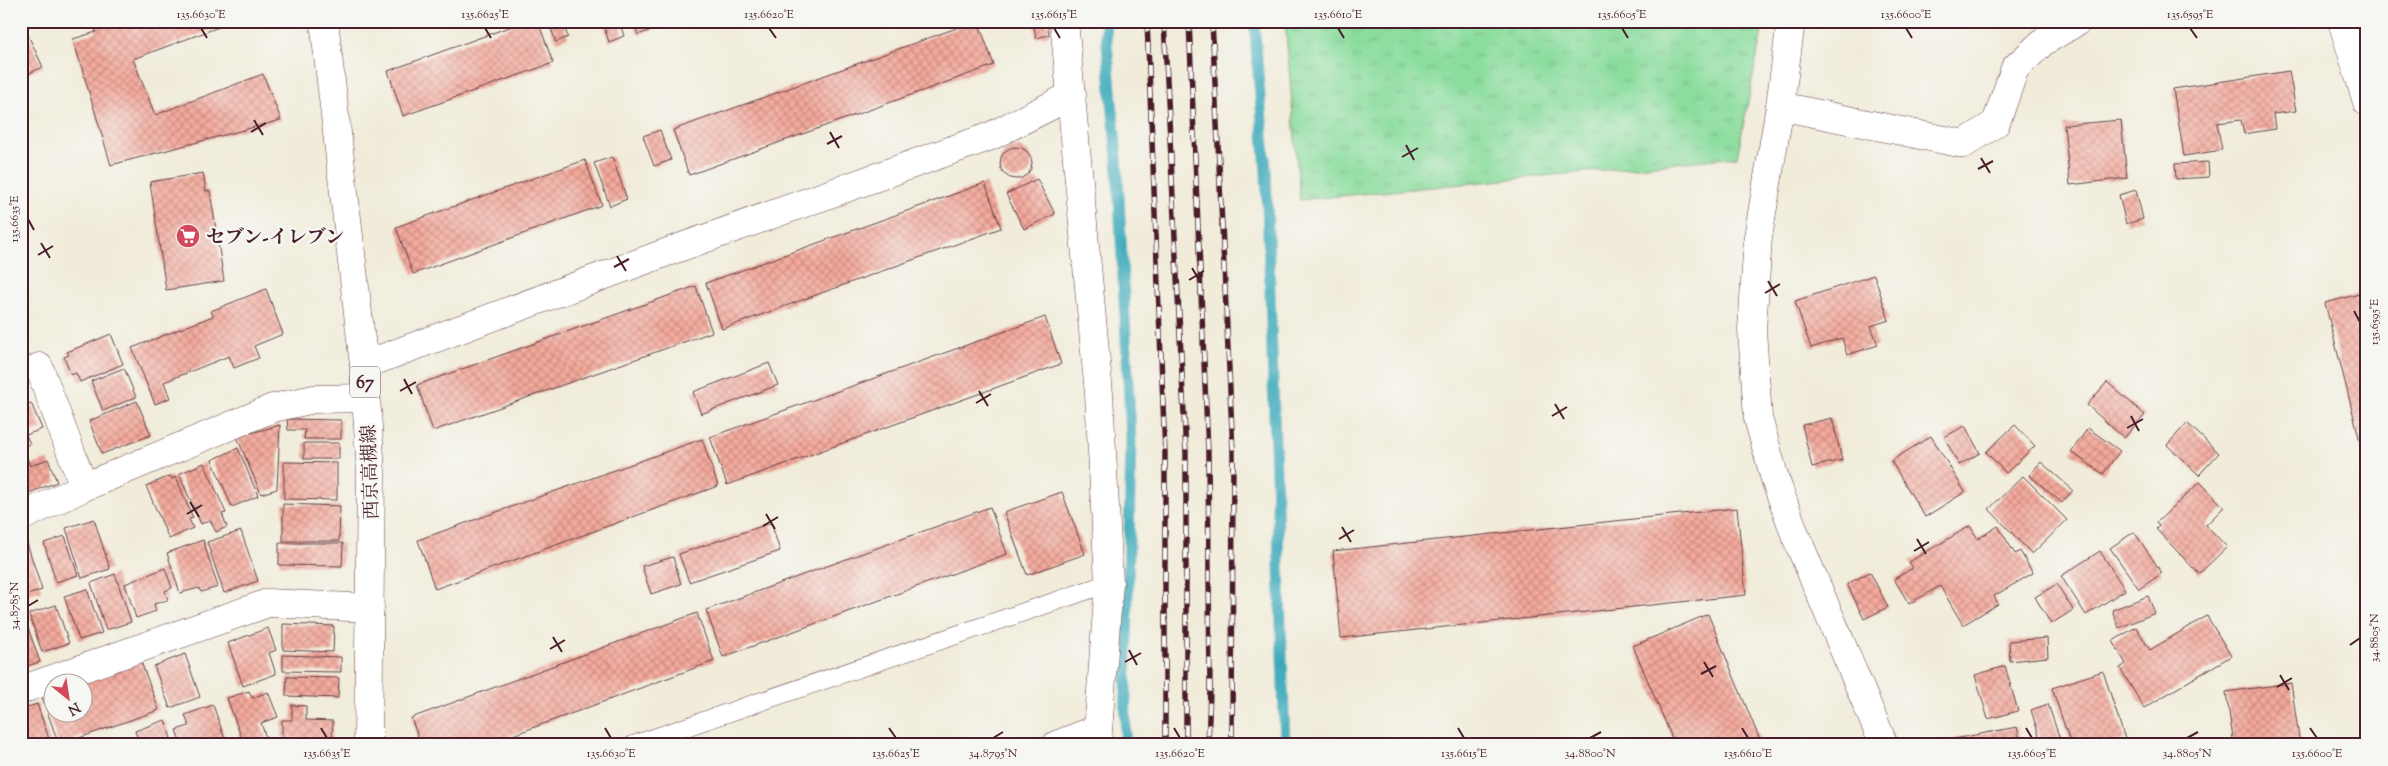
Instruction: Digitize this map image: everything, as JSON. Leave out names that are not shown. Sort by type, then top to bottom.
[{"type":"street","name":"西京高槻線","points":[[324,21],[364,365],[371,473],[368,745]]},
{"type":"street","points":[[1056,745],[1097,737],[1109,583],[1098,394],[1064,21]]},
{"type":"street","points":[[1791,21],[1780,106],[1758,236],[1752,330],[1758,418],[1774,479],[1795,534],[1884,745]]},
{"type":"street","points":[[1780,106],[1964,144],[1996,123],[2015,68],[2043,42],[2078,21]]},
{"type":"street","points":[[2342,21],[2367,102]]},
{"type":"street","points":[[364,365],[662,254],[992,136],[1072,95]]},
{"type":"street","points":[[39,367],[84,488]]},
{"type":"street","points":[[21,517],[84,488],[273,408],[314,399],[366,398]]},
{"type":"street","points":[[21,690],[268,603],[370,608]]},
{"type":"lane","points":[[633,745],[1109,583]]},
{"type":"green space","points":[[1285,21],[1764,21],[1737,157],[1300,200]]},
{"type":"building","points":[[113,21],[235,21],[133,59],[155,115],[263,74],[281,120],[111,165],[73,39],[96,32],[95,27]]},
{"type":"building","points":[[526,21],[538,21],[553,63],[403,116],[388,71]]},
{"type":"building","points":[[548,21],[562,21],[568,37],[556,42]]},
{"type":"building","points":[[602,21],[619,21],[624,36],[609,42]]},
{"type":"building","points":[[633,21],[675,21],[638,35]]},
{"type":"building","points":[[978,21],[994,65],[689,175],[673,130]]},
{"type":"building","points":[[1033,21],[1047,21],[1049,35],[1036,38]]},
{"type":"building","points":[[26,31],[43,67],[21,77],[21,34]]},
{"type":"building","points":[[2289,71],[2296,111],[2273,114],[2275,129],[2244,134],[2241,120],[2217,123],[2222,150],[2184,156],[2173,89]]},
{"type":"building","points":[[2121,120],[2127,178],[2070,185],[2064,125]]},
{"type":"building","points":[[660,130],[671,160],[654,166],[643,136]]},
{"type":"building","points":[[1016,147],[1022,148],[1027,152],[1031,157],[1031,169],[1027,174],[1022,178],[1016,179],[1010,178],[1005,174],[1001,169],[1000,163],[1001,157],[1005,152],[1010,148]]},
{"type":"building","points":[[612,157],[627,199],[610,206],[594,163]]},
{"type":"building","points":[[585,160],[602,205],[413,274],[396,227]]},
{"type":"building","points":[[2208,162],[2209,177],[2176,179],[2175,164]]},
{"type":"building","name":"セブン-イレブン","points":[[203,173],[206,191],[210,191],[224,281],[166,290],[150,182]]},
{"type":"building","points":[[1037,179],[1055,214],[1024,229],[1006,194]]},
{"type":"building","points":[[985,183],[1001,228],[722,329],[706,283]]},
{"type":"building","points":[[2136,190],[2143,219],[2126,224],[2119,195]]},
{"type":"building","points":[[1874,275],[1889,320],[1871,326],[1878,345],[1847,355],[1842,338],[1811,348],[1795,301]]},
{"type":"building","points":[[696,286],[712,332],[433,431],[417,385]]},
{"type":"building","points":[[266,289],[283,334],[254,346],[259,358],[234,368],[229,356],[164,382],[170,398],[155,404],[132,348],[213,316],[211,311]]},
{"type":"building","points":[[2367,292],[2367,465],[2366,465],[2325,303]]},
{"type":"building","points":[[1045,317],[1061,364],[727,485],[710,437]]},
{"type":"building","points":[[111,334],[123,364],[80,382],[76,373],[71,375],[64,357],[69,355],[67,352]]},
{"type":"building","points":[[769,363],[778,385],[701,414],[693,392]]},
{"type":"building","points":[[124,368],[136,397],[103,411],[91,381]]},
{"type":"building","points":[[2107,382],[2145,415],[2124,438],[2087,405]]},
{"type":"building","points":[[137,401],[151,435],[102,454],[89,421]]},
{"type":"building","points":[[31,403],[42,429],[26,435],[30,444],[21,447],[21,406]]},
{"type":"building","points":[[1832,418],[1842,460],[1812,467],[1802,425]]},
{"type":"building","points":[[287,419],[341,420],[341,439],[304,439],[305,430],[288,430]]},
{"type":"building","points":[[2187,423],[2219,453],[2199,475],[2167,445]]},
{"type":"building","points":[[280,425],[277,489],[261,494],[237,437]]},
{"type":"building","points":[[2015,425],[2035,446],[2006,473],[1986,452]]},
{"type":"building","points":[[1965,426],[1980,453],[1959,465],[1944,437]]},
{"type":"building","points":[[2088,428],[2120,451],[2103,474],[2071,452]]},
{"type":"building","points":[[1931,436],[1965,492],[1925,517],[1891,461]]},
{"type":"building","points":[[702,439],[718,486],[435,589],[418,540]]},
{"type":"building","points":[[304,443],[339,443],[339,459],[304,459]]},
{"type":"building","points":[[238,448],[258,496],[232,507],[212,460]]},
{"type":"building","points":[[25,452],[30,466],[48,459],[57,482],[21,496],[21,453]]},
{"type":"building","points":[[284,462],[337,463],[337,500],[284,499]]},
{"type":"building","points":[[2041,462],[2073,490],[2062,503],[2029,475]]},
{"type":"building","points":[[204,463],[226,513],[222,514],[227,527],[216,532],[210,520],[201,524],[179,474]]},
{"type":"building","points":[[170,476],[172,479],[176,477],[193,518],[189,519],[193,528],[169,539],[146,486]]},
{"type":"building","points":[[2023,476],[2067,520],[2032,554],[1989,509]]},
{"type":"building","points":[[2200,482],[2224,507],[2206,525],[2227,547],[2199,574],[2156,529],[2159,526],[2156,523]]},
{"type":"building","points":[[1062,492],[1085,554],[1027,575],[1004,512]]},
{"type":"building","points":[[283,504],[340,506],[339,541],[283,541]]},
{"type":"building","points":[[990,507],[1007,554],[723,657],[706,610]]},
{"type":"building","points":[[1737,508],[1746,595],[1341,638],[1333,551]]},
{"type":"building","points":[[94,519],[110,569],[82,578],[66,528]]},
{"type":"building","points":[[771,523],[780,551],[689,582],[679,554]]},
{"type":"building","points":[[1970,526],[1978,539],[1998,526],[2015,554],[2020,551],[2033,573],[1994,596],[1998,604],[1963,625],[1940,586],[1909,604],[1894,579],[1913,568],[1909,562]]},
{"type":"building","points":[[241,531],[258,581],[224,593],[207,542]]},
{"type":"building","points":[[2134,532],[2162,573],[2139,589],[2110,548]]},
{"type":"building","points":[[65,536],[78,575],[56,582],[44,543]]},
{"type":"building","points":[[26,540],[42,590],[21,597],[21,541]]},
{"type":"building","points":[[203,540],[218,587],[201,592],[199,588],[180,593],[167,553]]},
{"type":"building","points":[[279,543],[343,543],[342,566],[279,565]]},
{"type":"building","points":[[2100,551],[2125,590],[2086,615],[2061,576]]},
{"type":"building","points":[[673,557],[681,584],[651,594],[642,566]]},
{"type":"building","points":[[165,568],[172,588],[165,591],[168,600],[154,604],[156,611],[136,618],[125,584]]},
{"type":"building","points":[[1870,572],[1888,607],[1864,619],[1847,584]]},
{"type":"building","points":[[115,574],[131,622],[106,630],[91,583]]},
{"type":"building","points":[[2057,584],[2073,610],[2051,624],[2035,597]]},
{"type":"building","points":[[87,589],[102,633],[79,640],[64,596]]},
{"type":"building","points":[[2148,596],[2155,613],[2119,628],[2112,610]]},
{"type":"building","points":[[56,605],[69,643],[42,652],[29,614]]},
{"type":"building","points":[[21,608],[40,662],[21,668]]},
{"type":"building","points":[[697,613],[714,661],[486,745],[421,745],[411,718]]},
{"type":"building","points":[[1708,614],[1762,745],[1675,745],[1633,646]]},
{"type":"building","points":[[2207,616],[2231,656],[2144,708],[2120,668],[2126,664],[2113,641],[2136,627],[2150,650]]},
{"type":"building","points":[[283,624],[334,626],[333,652],[283,650]]},
{"type":"building","points":[[268,628],[276,650],[269,653],[276,674],[243,686],[228,643]]},
{"type":"building","points":[[2047,638],[2048,657],[2010,661],[2009,641]]},
{"type":"building","points":[[185,654],[200,697],[170,708],[154,666]]},
{"type":"building","points":[[283,655],[341,657],[341,672],[283,671]]},
{"type":"building","points":[[140,659],[159,710],[59,745],[52,724],[92,724],[92,676]]},
{"type":"building","points":[[2005,666],[2018,711],[1988,719],[1975,675]]},
{"type":"building","points":[[2103,671],[2125,739],[2107,745],[2071,745],[2052,688]]},
{"type":"building","points":[[287,677],[339,678],[338,698],[286,696]]},
{"type":"building","points":[[2291,683],[2300,745],[2234,745],[2226,692]]},
{"type":"building","points":[[249,691],[252,698],[268,692],[278,717],[261,723],[266,738],[244,745],[227,698]]},
{"type":"building","points":[[37,704],[42,724],[44,724],[51,745],[21,745],[21,709]]},
{"type":"building","points":[[2048,704],[2062,745],[2042,745],[2031,710]]},
{"type":"building","points":[[213,705],[226,742],[219,745],[195,743],[181,745],[176,730],[189,726],[185,715]]},
{"type":"building","points":[[292,705],[306,706],[306,720],[333,721],[332,740],[282,738],[282,720],[292,720]]},
{"type":"building","points":[[165,720],[173,745],[140,745],[135,731]]},
{"type":"building","points":[[2017,727],[2021,745],[1933,745],[1933,743]]},
{"type":"waterway","points":[[1105,21],[1117,158],[1131,439],[1125,745]]},
{"type":"waterway","points":[[1254,21],[1266,171],[1285,745]]},
{"type":"railway","points":[[1147,21],[1165,453],[1165,745]]},
{"type":"railway","points":[[1164,21],[1186,453],[1186,745]]},
{"type":"railway","points":[[1189,21],[1208,452],[1210,690],[1208,745]]},
{"type":"railway","points":[[1212,21],[1233,451],[1232,745]]},
{"type":"place","name":"セブン-イレブン","points":[[188,236]]}]
